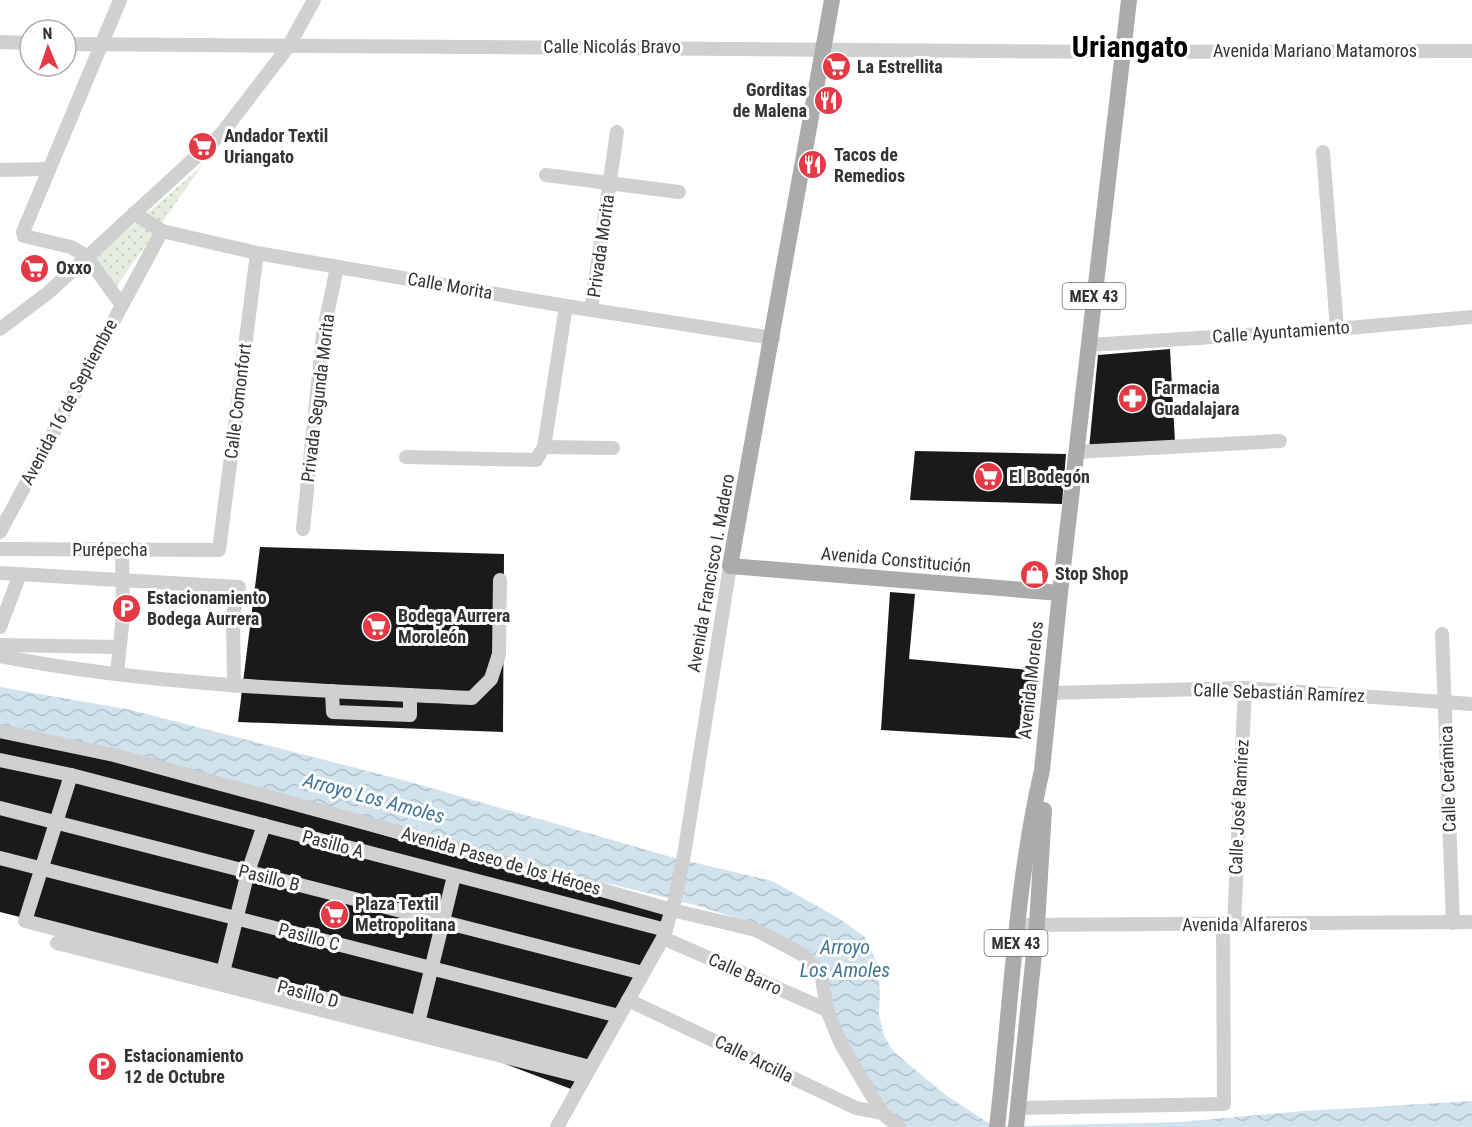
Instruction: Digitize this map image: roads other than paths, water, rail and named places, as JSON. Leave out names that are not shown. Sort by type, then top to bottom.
[{"type":"main road","name":"Avenida Francisco I. Madero","points":[[730,566],[773,338],[832,0]]},
{"type":"main road","name":"MEX 43","points":[[1059,593],[1129,0]]},
{"type":"main road","name":"Avenida Constitución","points":[[730,566],[1059,593]]},
{"type":"main road","name":"Avenida Morelos","points":[[1042,770],[1059,593]]},
{"type":"main road","name":"MEX 43","points":[[1017,1118],[1037,925],[1045,796],[1042,770]]},
{"type":"main road","name":"MEX 43","points":[[997,1122],[1018,926],[1042,770]]},
{"type":"street","points":[[86,256],[71,247],[23,234],[120,0]]},
{"type":"street","points":[[0,329],[49,292],[222,133],[288,47],[314,0]]},
{"type":"street","points":[[0,42],[18,43]]},
{"type":"street","name":"Calle Nicolás Bravo","points":[[78,44],[1123,52]]},
{"type":"street","name":"Avenida Mariano Matamoros","points":[[1123,52],[1472,51]]},
{"type":"street","name":"Privada Morita","points":[[591,310],[617,132]]},
{"type":"street","points":[[1323,153],[1337,329]]},
{"type":"street","points":[[0,170],[49,169]]},
{"type":"street","name":"Privada Morita","points":[[546,174],[680,192]]},
{"type":"street","name":"Calle Morita","points":[[134,213],[162,231],[257,253],[566,306],[773,338]]},
{"type":"street","name":"Avenida 16 de Septiembre","points":[[0,532],[162,231]]},
{"type":"street","name":"Calle Comonfort","points":[[219,550],[257,253]]},
{"type":"street","name":"Avenida 16 de Septiembre","points":[[86,256],[121,304]]},
{"type":"street","name":"Privada Segunda Morita","points":[[303,529],[323,335],[337,267]]},
{"type":"street","points":[[406,457],[536,459],[544,447],[566,306]]},
{"type":"street","name":"Calle Ayuntamiento","points":[[1089,345],[1337,329],[1472,317]]},
{"type":"street","points":[[1076,452],[1280,441]]},
{"type":"street","points":[[544,447],[613,448]]},
{"type":"street","name":"Purépecha","points":[[0,549],[219,550]]},
{"type":"street","points":[[117,673],[123,616],[122,551]]},
{"type":"street","name":"Avenida Francisco I. Madero","points":[[557,1127],[664,934],[673,907],[684,855],[730,566]]},
{"type":"street","points":[[0,573],[239,587],[233,615],[234,686]]},
{"type":"street","points":[[0,627],[20,574]]},
{"type":"street","points":[[0,656],[58,667],[234,686],[472,698],[491,679],[499,654],[500,580]]},
{"type":"street","name":"Calle Cerámica","points":[[1442,634],[1453,923]]},
{"type":"street","points":[[0,645],[119,647]]},
{"type":"street","name":"Calle Sebastián Ramírez","points":[[1049,693],[1245,688],[1472,704]]},
{"type":"street","name":"Calle José Ramírez","points":[[1017,1118],[1224,1104],[1228,926],[1245,688]]},
{"type":"street","points":[[332,691],[333,712],[410,715],[410,695]]},
{"type":"street","name":"Avenida Paseo de los Héroes","points":[[0,731],[125,758],[756,930],[805,956],[822,978],[827,1010],[857,1074],[882,1113],[899,1127]]},
{"type":"street","name":"Pasillo A","points":[[0,760],[71,775],[264,825],[664,934]]},
{"type":"street","points":[[41,868],[71,775]]},
{"type":"street","name":"Pasillo B","points":[[0,808],[643,972]]},
{"type":"street","points":[[223,972],[248,873],[264,825]]},
{"type":"street","name":"Pasillo C","points":[[0,858],[431,970],[619,1016]]},
{"type":"street","name":"Pasillo D","points":[[41,868],[25,921],[418,1023],[588,1072]]},
{"type":"street","points":[[418,1023],[454,876]]},
{"type":"street","name":"Avenida Alfareros","points":[[1018,926],[1228,926],[1472,922]]},
{"type":"street","name":"Calle Barro","points":[[664,934],[827,1010]]},
{"type":"street","points":[[57,943],[588,1072]]},
{"type":"street","name":"Calle Arcilla","points":[[628,1000],[856,1108],[882,1113]]},
{"type":"water","name":"Arroyo Los Amoles","points":[[0,687],[131,710],[414,783],[671,857],[772,881],[840,919],[865,937],[877,963],[880,991],[879,1015],[884,1036],[894,1052],[947,1096],[990,1124],[1018,1126],[1180,1122],[1304,1111],[1472,1101],[1472,1127],[902,1127],[880,1105],[830,1010],[825,978],[757,925],[699,906],[619,886],[538,870],[0,730]]},
{"type":"place","name":"La Estrellita","points":[[836,67]]},
{"type":"place","name":"Gorditas de Malena","points":[[828,100]]},
{"type":"place","name":"Andador Textil Uriangato","points":[[203,146]]},
{"type":"place","name":"Tacos de Remedios","points":[[813,165]]},
{"type":"place","name":"Oxxo","points":[[35,268]]},
{"type":"place","name":"Farmacia Guadalajara","points":[[1133,398]]},
{"type":"place","name":"El Bodegón","points":[[988,477]]},
{"type":"place","name":"Stop Shop","points":[[1034,574]]},
{"type":"place","name":"Estacionamiento Bodega Aurrera","points":[[126,608]]},
{"type":"place","name":"Bodega Aurrera Moroleón","points":[[377,626]]},
{"type":"place","name":"Plaza Textil Metropolitana","points":[[334,914]]},
{"type":"place","name":"Estacionamiento 12 de Octubre","points":[[103,1066]]},
{"type":"district","name":"Uriangato","points":[[1130,47]]}]
